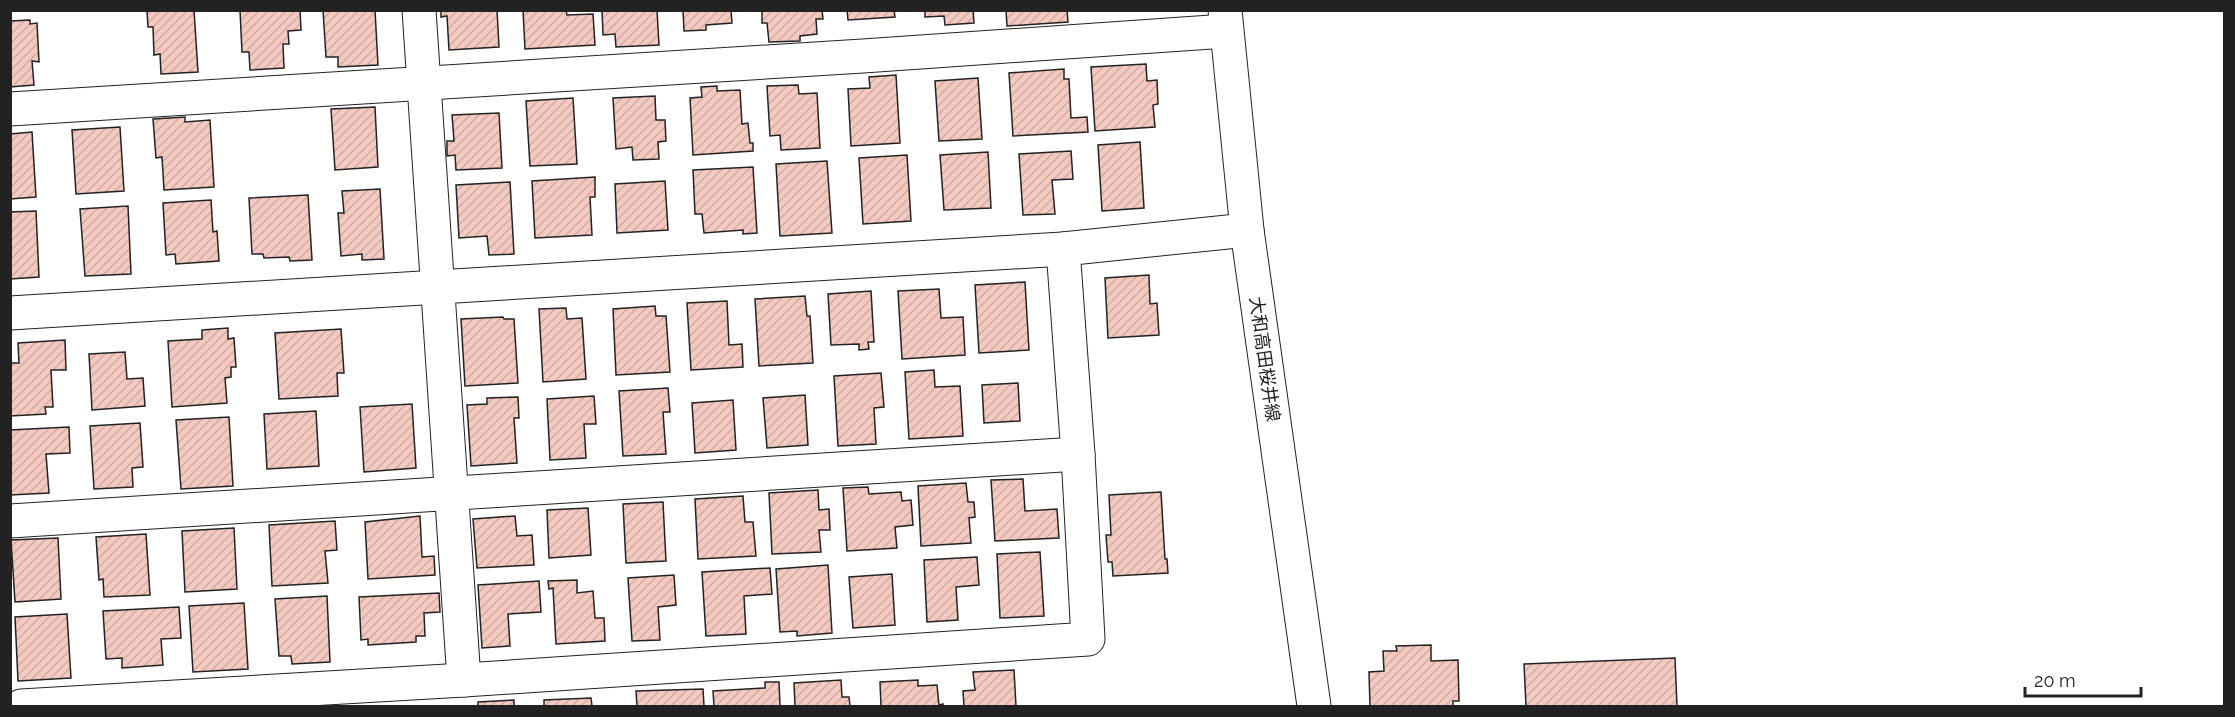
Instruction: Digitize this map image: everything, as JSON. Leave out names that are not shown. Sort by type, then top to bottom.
[{"type":"street","points":[[419,10],[464,680]]},
{"type":"street","points":[[10,109],[862,56],[1226,21]]},
{"type":"street","name":"大和高田桜井線","points":[[1226,21],[1247,230],[1314,706]]},
{"type":"street","points":[[10,313],[1064,249],[1247,230]]},
{"type":"street","points":[[21,706],[464,680],[1088,639],[1064,249]]},
{"type":"street","points":[[10,521],[1078,454]]},
{"type":"building","points":[[194,10],[198,72],[161,74],[160,54],[154,55],[153,27],[148,27],[147,11]]},
{"type":"building","points":[[240,10],[300,10],[301,30],[288,31],[289,44],[283,44],[284,68],[250,70],[249,52],[242,52]]},
{"type":"building","points":[[323,10],[375,10],[378,65],[338,67],[338,57],[326,57]]},
{"type":"building","points":[[441,10],[497,10],[499,47],[449,50],[447,16],[441,17]]},
{"type":"building","points":[[523,10],[566,10],[567,15],[593,14],[595,45],[525,49]]},
{"type":"building","points":[[602,10],[657,10],[659,45],[616,47],[615,34],[603,35]]},
{"type":"building","points":[[683,10],[731,10],[732,23],[706,25],[706,30],[684,31]]},
{"type":"building","points":[[762,10],[822,10],[823,19],[816,19],[817,34],[800,36],[800,41],[769,42],[767,23],[762,23]]},
{"type":"building","points":[[847,10],[894,10],[895,17],[848,20]]},
{"type":"building","points":[[925,10],[973,10],[974,23],[945,25],[944,16],[925,17]]},
{"type":"building","points":[[1006,10],[1067,10],[1068,22],[1007,26]]},
{"type":"building","points":[[30,20],[30,24],[37,23],[39,62],[32,61],[34,85],[10,87],[10,21]]},
{"type":"building","points":[[1146,64],[1147,81],[1157,80],[1158,104],[1153,105],[1155,127],[1095,131],[1091,67]]},
{"type":"building","points":[[1064,69],[1064,79],[1069,79],[1071,118],[1087,117],[1088,132],[1013,136],[1009,73]]},
{"type":"building","points":[[896,75],[900,143],[851,146],[848,89],[870,88],[869,77]]},
{"type":"building","points":[[978,78],[982,139],[939,141],[935,81]]},
{"type":"building","points":[[798,85],[799,94],[817,93],[820,148],[781,150],[780,135],[770,136],[767,86]]},
{"type":"building","points":[[717,86],[717,91],[740,90],[742,124],[748,123],[753,151],[693,155],[690,98],[702,97],[701,87]]},
{"type":"building","points":[[655,96],[656,120],[665,120],[666,141],[658,142],[659,159],[633,160],[632,147],[616,149],[613,98]]},
{"type":"building","points":[[573,98],[577,164],[530,166],[526,101]]},
{"type":"building","points":[[375,107],[378,167],[335,170],[331,109]]},
{"type":"building","points":[[499,113],[502,168],[456,170],[455,155],[447,156],[447,141],[454,141],[452,115]]},
{"type":"building","points":[[185,117],[185,122],[210,120],[214,187],[164,190],[162,157],[156,158],[153,119]]},
{"type":"building","points":[[120,127],[124,191],[76,194],[72,130]]},
{"type":"building","points":[[32,132],[36,197],[10,199],[10,134]]},
{"type":"building","points":[[1140,142],[1144,208],[1102,211],[1098,145]]},
{"type":"building","points":[[1071,151],[1073,179],[1052,180],[1055,214],[1023,215],[1019,154]]},
{"type":"building","points":[[988,152],[991,208],[944,210],[940,155]]},
{"type":"building","points":[[907,155],[911,221],[863,224],[859,158]]},
{"type":"building","points":[[827,161],[832,233],[780,236],[776,164]]},
{"type":"building","points":[[753,167],[757,233],[743,234],[743,230],[704,233],[702,214],[695,214],[693,170]]},
{"type":"building","points":[[595,177],[595,197],[590,197],[592,235],[535,238],[532,181]]},
{"type":"building","points":[[665,181],[668,230],[617,233],[615,184]]},
{"type":"building","points":[[510,182],[514,254],[489,255],[487,236],[459,238],[456,185]]},
{"type":"building","points":[[380,189],[384,259],[362,260],[362,254],[341,256],[338,213],[344,213],[342,191]]},
{"type":"building","points":[[308,195],[312,260],[290,261],[289,257],[264,258],[263,254],[252,254],[249,198]]},
{"type":"building","points":[[211,200],[213,232],[217,231],[219,261],[176,264],[175,254],[166,255],[163,203]]},
{"type":"building","points":[[128,206],[131,274],[85,276],[80,209]]},
{"type":"building","points":[[36,211],[39,277],[10,279],[10,212]]},
{"type":"building","points":[[1149,275],[1150,304],[1157,303],[1159,335],[1108,338],[1105,278]]},
{"type":"building","points":[[1025,282],[1029,350],[979,353],[975,285]]},
{"type":"building","points":[[939,289],[941,318],[963,317],[965,355],[902,359],[898,291]]},
{"type":"building","points":[[871,291],[874,342],[868,342],[869,349],[859,350],[859,344],[831,345],[828,294]]},
{"type":"building","points":[[805,296],[807,316],[810,316],[813,363],[759,366],[755,299]]},
{"type":"building","points":[[727,301],[729,345],[742,344],[743,367],[691,370],[687,303]]},
{"type":"building","points":[[655,306],[656,316],[666,316],[670,372],[616,375],[613,309]]},
{"type":"building","points":[[566,308],[567,319],[582,318],[586,379],[543,382],[539,309]]},
{"type":"building","points":[[503,317],[514,319],[518,383],[465,386],[461,319]]},
{"type":"building","points":[[228,328],[228,339],[234,338],[236,367],[231,367],[231,377],[225,378],[227,403],[172,407],[168,341],[202,339],[202,330]]},
{"type":"building","points":[[341,329],[344,373],[337,373],[338,396],[279,399],[275,333]]},
{"type":"building","points":[[65,340],[66,370],[51,370],[53,407],[45,407],[46,414],[10,416],[10,363],[19,363],[18,343]]},
{"type":"building","points":[[125,352],[127,379],[143,378],[145,406],[92,410],[89,354]]},
{"type":"building","points":[[934,370],[935,387],[960,386],[963,436],[909,439],[905,372]]},
{"type":"building","points":[[881,373],[884,407],[874,408],[876,444],[838,446],[834,376]]},
{"type":"building","points":[[1018,383],[1020,421],[984,423],[982,385]]},
{"type":"building","points":[[668,388],[670,412],[663,412],[666,454],[623,456],[619,391]]},
{"type":"building","points":[[805,395],[808,445],[767,448],[763,398]]},
{"type":"building","points":[[594,396],[596,424],[584,424],[586,458],[550,460],[547,399]]},
{"type":"building","points":[[518,397],[519,418],[514,418],[517,463],[471,466],[467,405],[487,404],[487,398]]},
{"type":"building","points":[[733,400],[736,450],[695,453],[692,403]]},
{"type":"building","points":[[412,404],[416,468],[364,472],[360,407]]},
{"type":"building","points":[[316,411],[319,466],[267,469],[264,414]]},
{"type":"building","points":[[229,417],[233,486],[181,489],[176,420]]},
{"type":"building","points":[[140,423],[143,467],[132,468],[133,487],[94,489],[90,426]]},
{"type":"building","points":[[69,427],[70,453],[46,454],[49,493],[10,495],[10,430]]},
{"type":"building","points":[[1023,479],[1025,511],[1057,509],[1059,538],[995,541],[991,480]]},
{"type":"building","points":[[966,483],[968,502],[974,502],[975,517],[969,518],[971,543],[921,546],[918,486]]},
{"type":"building","points":[[868,487],[869,494],[901,492],[902,501],[911,500],[913,525],[895,527],[897,548],[847,551],[843,488]]},
{"type":"building","points":[[818,490],[819,510],[829,509],[830,530],[819,530],[821,552],[772,554],[769,493]]},
{"type":"building","points":[[1161,492],[1168,573],[1113,576],[1112,562],[1108,562],[1106,535],[1111,535],[1109,495]]},
{"type":"building","points":[[743,496],[745,522],[753,522],[756,556],[698,559],[695,499]]},
{"type":"building","points":[[663,502],[666,561],[626,563],[623,504]]},
{"type":"building","points":[[588,508],[591,555],[549,558],[547,510]]},
{"type":"building","points":[[420,516],[422,557],[434,556],[435,575],[368,579],[365,522]]},
{"type":"building","points":[[515,516],[517,536],[532,535],[534,565],[477,568],[473,519]]},
{"type":"building","points":[[335,521],[337,550],[325,551],[328,583],[272,586],[269,525]]},
{"type":"building","points":[[234,528],[237,589],[185,592],[182,531]]},
{"type":"building","points":[[146,534],[150,595],[104,597],[103,579],[99,580],[96,537]]},
{"type":"building","points":[[58,538],[61,599],[15,602],[11,540]]},
{"type":"building","points":[[1040,552],[1044,616],[1000,618],[997,554]]},
{"type":"building","points":[[977,557],[979,585],[956,587],[958,620],[927,622],[924,560]]},
{"type":"building","points":[[828,565],[832,633],[797,636],[797,631],[780,632],[776,569]]},
{"type":"building","points":[[770,568],[772,594],[744,596],[746,634],[706,636],[702,572]]},
{"type":"building","points":[[892,574],[895,625],[853,628],[849,577]]},
{"type":"building","points":[[674,575],[676,605],[658,607],[660,640],[632,641],[628,578]]},
{"type":"building","points":[[577,580],[577,593],[593,591],[595,618],[604,618],[605,641],[556,644],[553,588],[549,589],[548,581]]},
{"type":"building","points":[[539,581],[541,612],[508,614],[510,646],[482,648],[478,585]]},
{"type":"building","points":[[439,593],[440,612],[424,613],[425,636],[416,636],[416,642],[368,645],[368,639],[361,640],[359,597]]},
{"type":"building","points":[[327,596],[330,662],[292,664],[291,656],[279,656],[275,599]]},
{"type":"building","points":[[244,603],[248,669],[193,672],[189,606]]},
{"type":"building","points":[[179,607],[181,638],[161,639],[163,665],[122,668],[122,658],[106,659],[103,611]]},
{"type":"building","points":[[67,614],[71,678],[18,681],[15,617]]},
{"type":"building","points":[[1431,645],[1431,661],[1458,660],[1459,701],[1453,701],[1453,706],[1370,706],[1369,672],[1384,671],[1383,651],[1397,651],[1396,646]]},
{"type":"building","points":[[1675,658],[1677,706],[1526,706],[1524,664]]},
{"type":"building","points":[[1014,670],[1016,706],[964,706],[963,691],[975,690],[973,672]]},
{"type":"building","points":[[841,680],[842,697],[849,697],[850,706],[795,706],[794,683]]},
{"type":"building","points":[[918,680],[918,686],[937,685],[939,705],[943,704],[943,706],[881,706],[880,682]]},
{"type":"building","points":[[765,682],[779,682],[780,706],[714,706],[713,691],[765,688]]},
{"type":"building","points":[[703,689],[704,706],[637,706],[636,691]]},
{"type":"building","points":[[591,698],[592,706],[544,706],[544,700]]},
{"type":"building","points":[[514,700],[514,706],[478,706],[478,702]]}]
